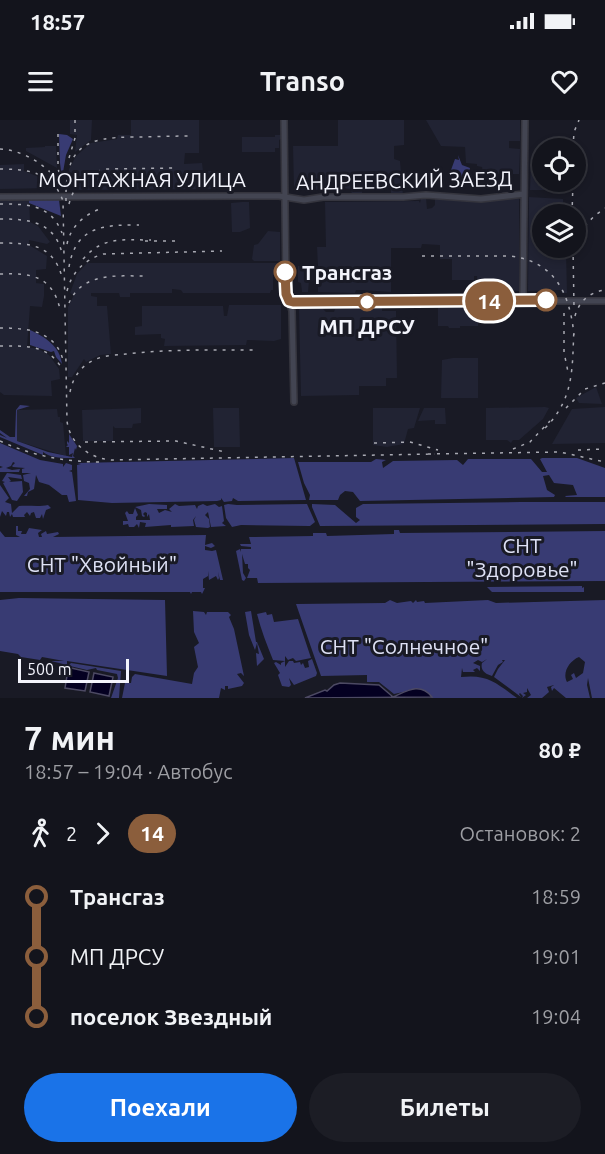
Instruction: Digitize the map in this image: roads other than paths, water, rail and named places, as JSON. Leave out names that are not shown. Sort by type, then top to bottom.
[{"type":"main road","points":[[284,120],[286,289],[292,308],[294,402]]},
{"type":"main road","points":[[523,300],[525,120]]},
{"type":"main road","name":"АНДРЕЕВСКИЙ ЗАЕЗД","points":[[285,198],[305,200],[329,197],[432,195],[481,199],[524,194]]},
{"type":"main road","name":"МОНТАЖНАЯ УЛИЦА","points":[[0,197],[61,195],[285,198]]},
{"type":"main road","points":[[289,301],[605,301]]},
{"type":"main road","points":[[292,308],[296,302]]},
{"type":"water","points":[[71,668],[89,672],[85,691],[65,688],[68,670]]},
{"type":"water","points":[[94,673],[113,677],[109,696],[90,692]]},
{"type":"water","points":[[340,683],[379,685],[393,697],[408,690],[418,689],[427,692],[432,697],[305,698],[327,691]]},
{"type":"railway","points":[[69,158],[75,138],[75,120]]},
{"type":"railway","points":[[574,138],[579,120]]},
{"type":"railway","points":[[58,134],[58,168],[61,182]]},
{"type":"railway","points":[[66,201],[69,168],[74,157],[90,143],[102,139],[190,136]]},
{"type":"railway","points":[[0,149],[29,157],[54,176]]},
{"type":"railway","points":[[69,204],[74,191],[92,173],[106,169],[177,168]]},
{"type":"railway","points":[[0,169],[29,171],[46,178],[59,191],[63,201],[67,421],[72,437],[88,453],[111,460],[435,454]]},
{"type":"railway","points":[[572,204],[573,192]]},
{"type":"railway","points":[[0,204],[19,204],[44,211],[57,223],[62,233]]},
{"type":"railway","points":[[586,226],[605,208]]},
{"type":"railway","points":[[67,244],[79,222],[100,209]]},
{"type":"railway","points":[[0,219],[30,221],[46,228],[53,234],[62,253]]},
{"type":"railway","points":[[69,267],[73,253],[85,235],[104,227],[139,225]]},
{"type":"railway","points":[[83,259],[98,246],[106,243],[122,240],[151,240]]},
{"type":"railway","points":[[145,241],[175,241]]},
{"type":"railway","points":[[0,243],[30,245],[46,252],[53,258],[62,277]]},
{"type":"railway","points":[[67,291],[72,278],[80,268],[103,254],[222,251]]},
{"type":"railway","points":[[422,256],[511,256],[539,265],[550,273],[564,294],[574,335]]},
{"type":"railway","points":[[573,258],[574,307]]},
{"type":"railway","points":[[0,274],[21,274],[38,278],[51,289],[60,309]]},
{"type":"railway","points":[[69,303],[75,293],[91,281],[112,276],[145,276]]},
{"type":"railway","points":[[575,316],[579,306],[586,298],[605,290]]},
{"type":"railway","points":[[564,313],[564,352],[568,372]]},
{"type":"railway","points":[[0,328],[29,330],[46,337],[59,350],[63,360]]},
{"type":"railway","points":[[545,428],[555,417],[567,393],[572,369],[574,328]]},
{"type":"railway","points":[[0,346],[42,350],[55,359],[61,367]]},
{"type":"railway","points":[[70,392],[75,377],[81,369],[89,362],[106,356],[142,352],[258,350]]},
{"type":"railway","points":[[566,408],[585,389],[605,383]]},
{"type":"railway","points":[[513,449],[530,442],[550,421]]},
{"type":"railway","points":[[0,441],[25,451],[50,457],[102,462]]},
{"type":"railway","points":[[85,442],[176,441],[225,452]]},
{"type":"railway","points":[[374,443],[410,442],[438,450]]},
{"type":"railway","points":[[578,450],[605,449]]},
{"type":"railway","points":[[428,454],[560,452],[605,462]]},
{"type":"place","name":"Трансгаз","points":[[285,272]]},
{"type":"place","name":"МП ДРСУ","points":[[367,302]]},
{"type":"park label","name":"СНТ \"Здоровье\"","points":[[522,557]]},
{"type":"park label","name":"СНТ \"Хвойный\"","points":[[102,564]]},
{"type":"park label","name":"СНТ \"Солнечное\"","points":[[404,646]]}]
